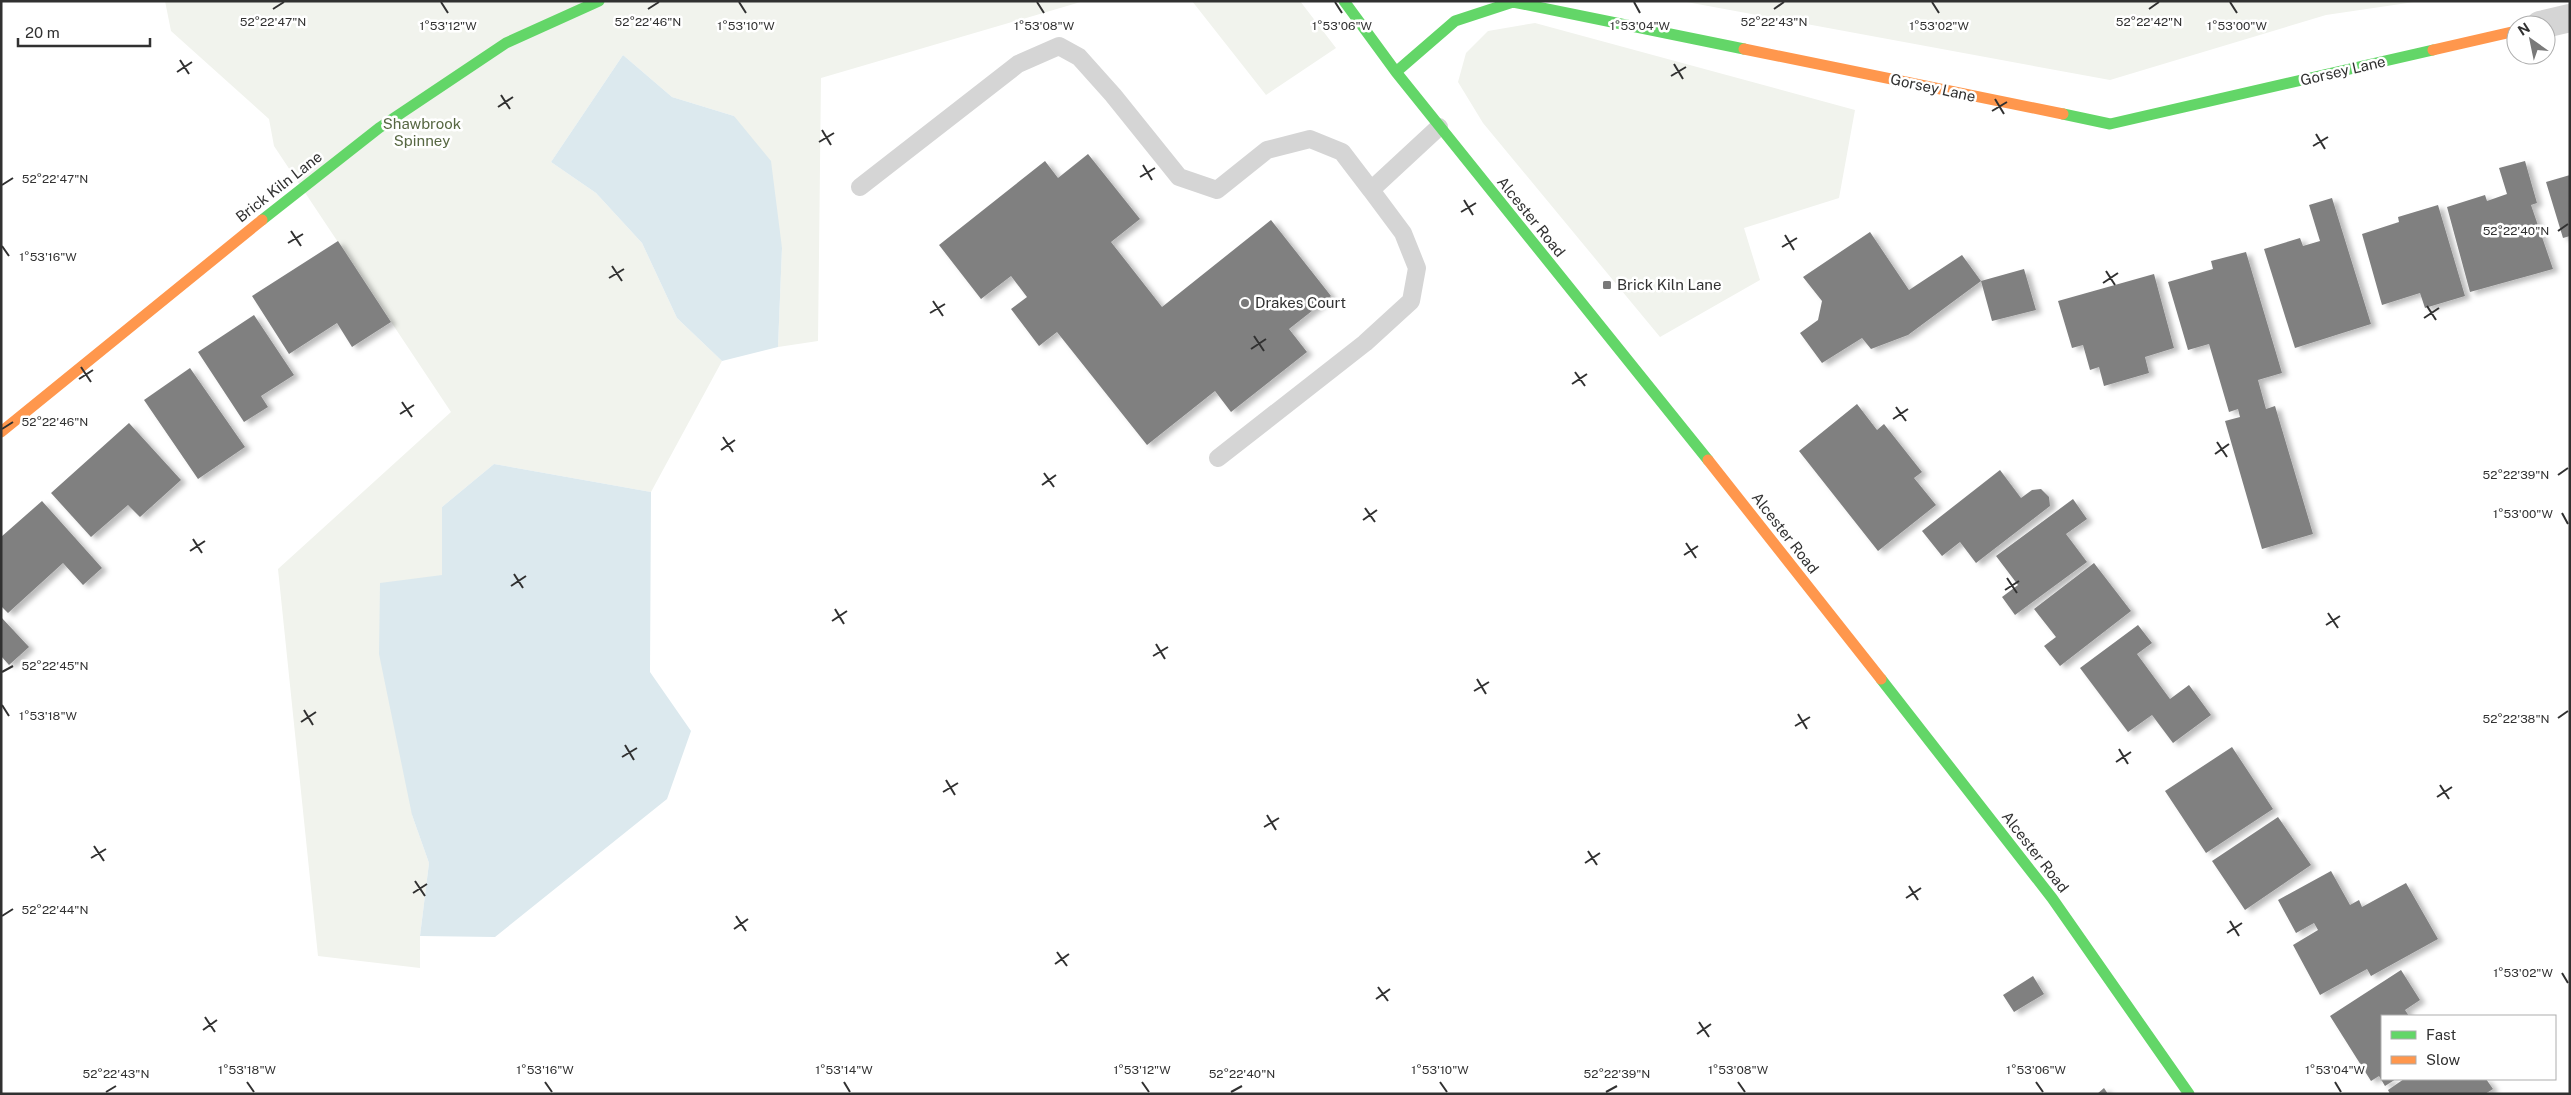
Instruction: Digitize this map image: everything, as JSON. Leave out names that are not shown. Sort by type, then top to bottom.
[{"type":"street","name":"Brick Kiln Lane","points":[[1,432],[250,229],[379,128],[506,44],[599,1]]},
{"type":"street","name":"Alcester Road","points":[[1344,1],[1439,127],[1761,526],[2052,898],[2189,1094]]},
{"type":"street","name":"Gorsey Lane","points":[[1396,72],[1455,21],[1513,2],[2110,124],[2506,33]]},
{"type":"street","points":[[2556,21],[2570,18]]},
{"type":"lane","points":[[860,187],[1018,64],[1059,46],[1078,58],[1113,95],[1178,177],[1216,190],[1267,150],[1310,139],[1342,152],[1403,234],[1417,268],[1411,301],[1365,343],[1218,458]]},
{"type":"lane","points":[[1371,190],[1439,127]]},
{"type":"green space","name":"Shawbrook Spinney","points":[[165,1],[1084,1],[821,78],[818,341],[778,347],[782,248],[734,116],[672,97],[623,55],[551,162],[596,193],[642,243],[677,318],[722,361],[651,492],[494,464],[442,507],[443,575],[412,815],[429,863],[420,936],[420,968],[318,956],[278,569],[451,412],[274,146],[269,119],[171,31]]},
{"type":"green space","points":[[1192,1],[1300,1],[1336,48],[1266,95]]},
{"type":"green space","points":[[1681,1],[2421,1],[2326,15],[2110,80]]},
{"type":"green space","points":[[1535,23],[1855,110],[1839,198],[1744,228],[1760,280],[1660,337],[1483,123],[1458,82],[1466,53],[1488,31]]},
{"type":"shaded area","points":[[623,55],[672,97],[734,116],[771,161],[782,248],[778,347],[722,361],[677,318],[642,243],[596,193],[551,162]]},
{"type":"shaded area","points":[[494,464],[651,492],[650,672],[691,731],[667,799],[495,937],[420,936],[429,863],[412,815],[379,654],[380,583],[442,575],[442,507]]},
{"type":"building","name":"Drakes Court","points":[[1088,154],[1140,219],[1111,242],[1162,307],[1271,220],[1331,296],[1289,329],[1307,352],[1231,412],[1215,391],[1147,445],[1057,332],[1039,346],[1011,309],[1027,297],[1011,276],[981,299],[939,245],[1045,161],[1058,178]]},
{"type":"building","points":[[2525,161],[2537,203],[2531,205],[2553,269],[2470,292],[2447,207],[2485,195],[2487,201],[2507,194],[2499,168]]},
{"type":"building","points":[[2570,175],[2570,236],[2563,238],[2546,182]]},
{"type":"building","points":[[2332,198],[2371,324],[2295,348],[2264,249],[2300,238],[2303,246],[2320,241],[2309,205]]},
{"type":"building","points":[[2438,205],[2465,296],[2425,308],[2420,293],[2382,305],[2362,234],[2399,222],[2398,217]]},
{"type":"building","points":[[1870,232],[1909,290],[1962,255],[1981,281],[1908,335],[1871,349],[1862,338],[1822,363],[1800,333],[1818,320],[1822,301],[1803,277]]},
{"type":"building","points":[[338,241],[391,322],[352,347],[337,323],[289,354],[252,296]]},
{"type":"building","points":[[2246,252],[2282,373],[2258,380],[2266,409],[2275,406],[2313,534],[2262,549],[2225,421],[2240,417],[2238,409],[2229,412],[2209,344],[2188,350],[2168,282],[2213,269],[2211,261]]},
{"type":"building","points":[[2024,269],[2036,310],[1992,321],[1981,281]]},
{"type":"building","points":[[2154,274],[2174,348],[2145,357],[2149,373],[2104,386],[2099,367],[2090,370],[2083,345],[2072,348],[2058,301]]},
{"type":"building","points":[[254,315],[294,375],[261,396],[268,407],[244,422],[198,352]]},
{"type":"building","points":[[190,368],[245,447],[198,479],[144,400]]},
{"type":"building","points":[[1857,404],[1877,430],[1884,424],[1922,472],[1914,478],[1936,505],[1878,551],[1799,451]]},
{"type":"building","points":[[129,423],[181,480],[140,517],[128,505],[91,537],[51,493]]},
{"type":"building","points":[[2000,470],[2021,498],[2032,490],[2041,489],[2049,497],[2050,506],[1976,563],[1960,542],[1942,556],[1922,531]]},
{"type":"building","points":[[2073,499],[2087,519],[2066,534],[2087,562],[2015,615],[2002,597],[2018,585],[1996,556]]},
{"type":"building","points":[[42,501],[102,568],[83,585],[63,563],[8,613],[1,606],[1,537]]},
{"type":"building","points":[[2094,563],[2131,611],[2060,666],[2044,646],[2056,637],[2034,609]]},
{"type":"building","points":[[1,617],[29,647],[9,665],[1,656]]},
{"type":"building","points":[[2138,625],[2152,643],[2137,654],[2170,699],[2189,685],[2211,715],[2173,743],[2152,715],[2128,732],[2080,668]]},
{"type":"building","points":[[2232,747],[2273,809],[2206,853],[2165,791]]},
{"type":"building","points":[[2278,817],[2311,865],[2245,910],[2212,861]]},
{"type":"building","points":[[2331,871],[2350,905],[2359,900],[2362,907],[2406,883],[2438,939],[2371,976],[2367,969],[2320,995],[2293,945],[2318,930],[2314,923],[2296,933],[2278,900]]},
{"type":"building","points":[[2401,970],[2420,1000],[2405,1010],[2408,1015],[2381,1015],[2381,1079],[2379,1076],[2371,1081],[2330,1016]]},
{"type":"building","points":[[2033,976],[2044,994],[2014,1012],[2003,995]]},
{"type":"building","points":[[2381,1080],[2394,1080],[2385,1086]]},
{"type":"building","points":[[2403,1080],[2487,1080],[2493,1089],[2485,1094],[2390,1094],[2388,1090]]},
{"type":"building","points":[[2104,1088],[2108,1094],[2097,1094]]},
{"type":"traffic: fast","points":[[262,220],[379,128],[506,43],[599,1]]},
{"type":"traffic: fast","points":[[1344,1],[1396,72],[1708,460]]},
{"type":"traffic: fast","points":[[1396,72],[1455,21],[1513,2],[1744,49]]},
{"type":"traffic: fast","points":[[2063,114],[2110,124],[2433,50]]},
{"type":"traffic: fast","points":[[1881,679],[2052,898],[2189,1094]]},
{"type":"traffic: slow","points":[[2433,50],[2506,33]]},
{"type":"traffic: slow","points":[[1744,49],[2063,114]]},
{"type":"traffic: slow","points":[[1,432],[262,220]]},
{"type":"traffic: slow","points":[[1708,460],[1881,679]]},
{"type":"place","name":"Brick Kiln Lane","points":[[1607,285]]},
{"type":"place","name":"Drakes Court","points":[[1245,303]]}]
